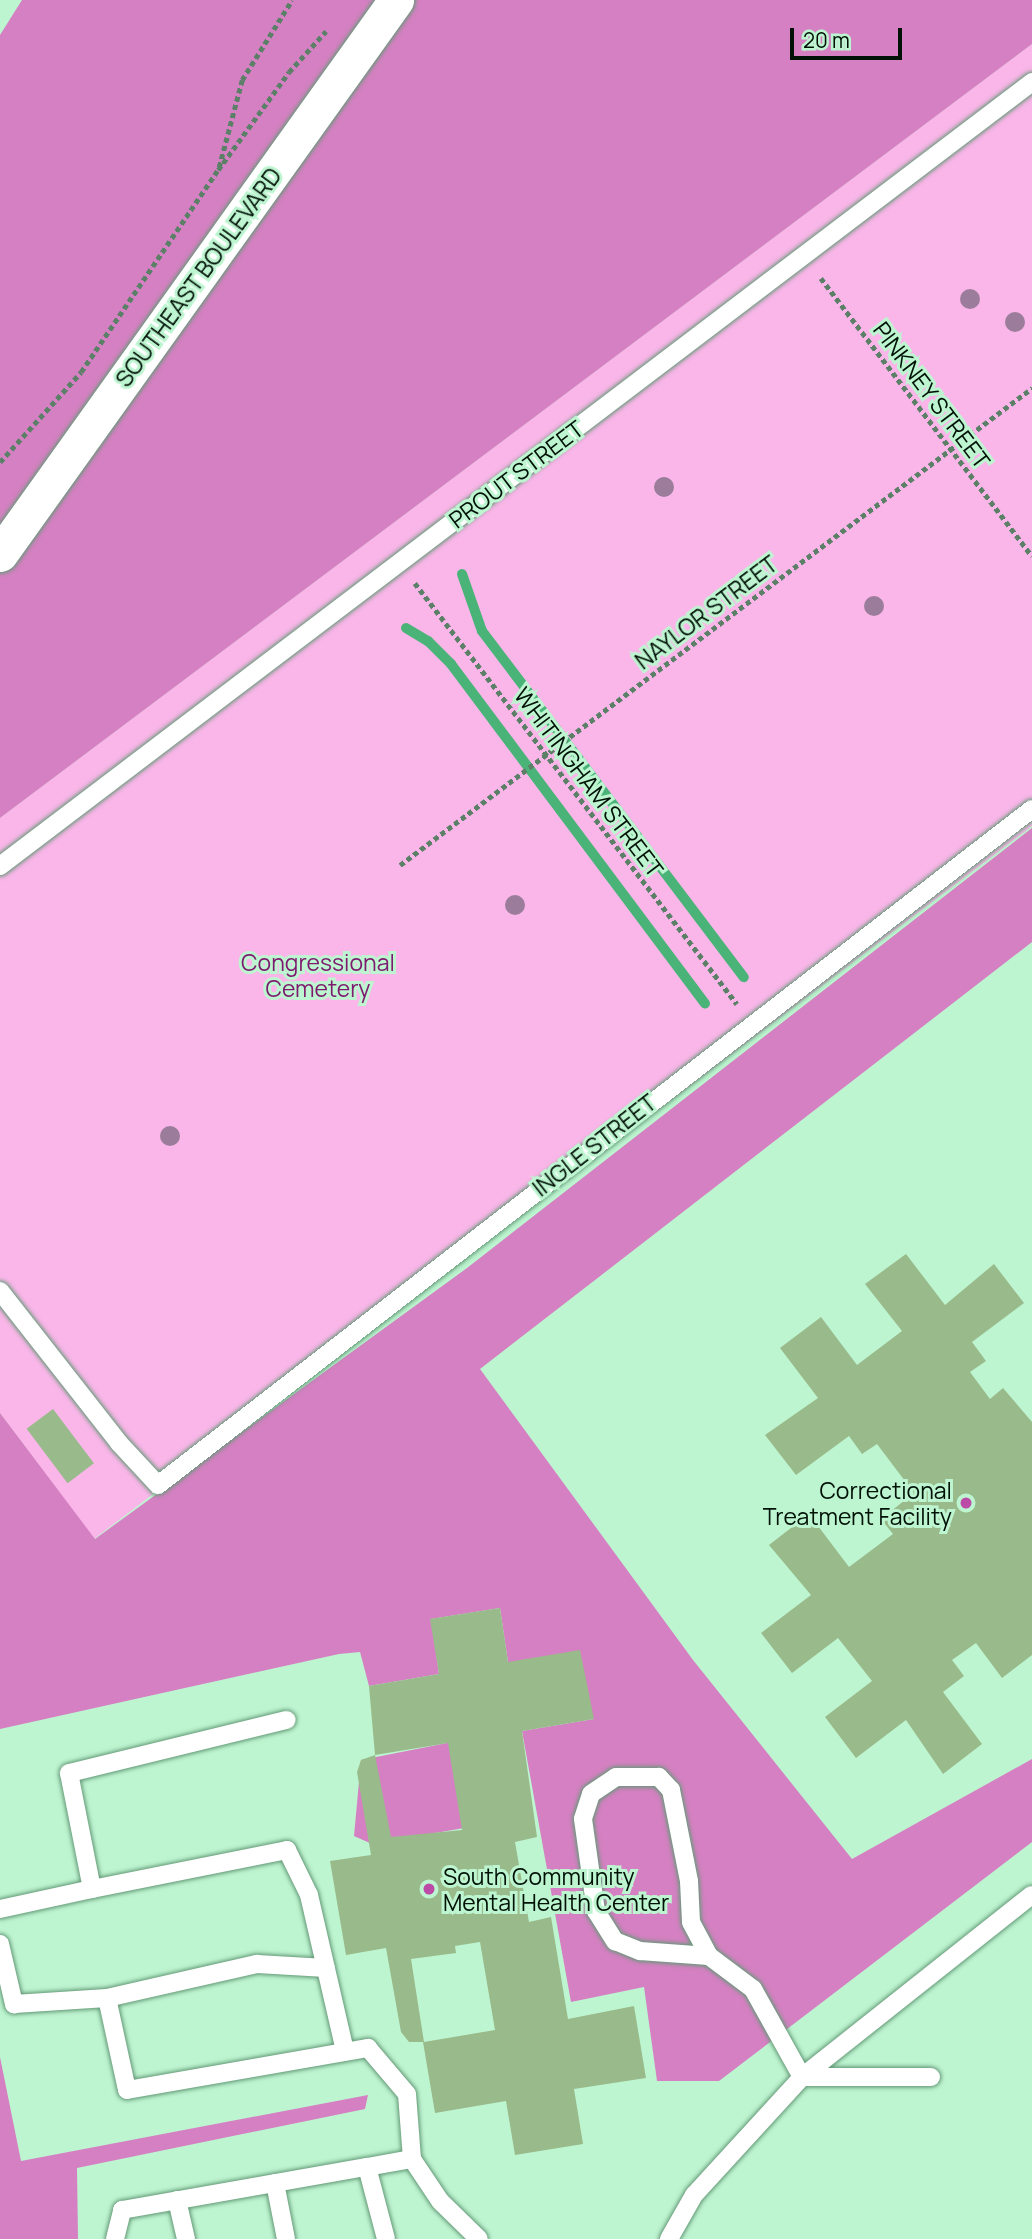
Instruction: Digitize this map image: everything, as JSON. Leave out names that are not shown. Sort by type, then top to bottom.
[{"type":"street","name":"SOUTHEAST BOULEVARD","points":[[0,554],[397,0]]},
{"type":"lane","name":"PROUT STREET","points":[[0,866],[1032,82]]},
{"type":"lane","name":"INGLE STREET","points":[[0,1291],[119,1443],[158,1485],[751,1023],[1032,809]]},
{"type":"lane","points":[[92,1889],[69,1773],[287,1720]]},
{"type":"lane","points":[[709,1955],[640,1951],[615,1941],[596,1910],[583,1819],[591,1794],[617,1777],[659,1777],[671,1790],[690,1881],[691,1922],[709,1955],[754,1989],[802,2077]]},
{"type":"lane","points":[[0,1909],[287,1850],[309,1895],[345,2051]]},
{"type":"lane","points":[[669,2239],[694,2195],[802,2077],[1032,1895]]},
{"type":"lane","points":[[0,1944],[14,2004],[107,1998],[257,1964],[326,1968]]},
{"type":"lane","points":[[107,1998],[127,2090],[368,2048],[407,2094],[412,2159],[440,2201],[479,2239]]},
{"type":"lane","points":[[802,2077],[931,2077]]},
{"type":"lane","points":[[115,2239],[122,2210],[412,2159]]},
{"type":"lane","points":[[367,2167],[386,2239]]},
{"type":"lane","points":[[275,2183],[286,2239]]},
{"type":"lane","points":[[177,2200],[186,2239]]},
{"type":"path","points":[[218,170],[242,80],[292,0]]},
{"type":"path","points":[[0,462],[81,372],[218,170],[289,72],[333,20]]},
{"type":"path","name":"PINKNEY STREET","points":[[804,255],[1032,556]]},
{"type":"path","name":"NAYLOR STREET","points":[[400,865],[1032,388]]},
{"type":"path","name":"WHITINGHAM STREET","points":[[400,563],[751,1023]]},
{"type":"green space","name":"Congressional Cemetery","points":[[1032,44],[1032,826],[94,1539],[0,1413],[0,818]]},
{"type":"shaded area","points":[[22,0],[1032,0],[1032,44],[0,818],[0,35]]},
{"type":"shaded area","points":[[1032,828],[1032,942],[480,1369],[693,1660],[852,1859],[1032,1759],[1032,1842],[719,2081],[657,2081],[644,1987],[571,2002],[522,1731],[594,1719],[508,1662],[500,1608],[431,1619],[439,1674],[369,1686],[360,1652],[339,1654],[0,1729],[0,1413],[95,1539],[467,1268]]},
{"type":"shaded area","points":[[452,1742],[464,1828],[372,1844],[354,1836],[361,1760]]},
{"type":"shaded area","points":[[0,2057],[21,2161],[368,2095],[365,2109],[77,2168],[78,2239],[0,2239]]},
{"type":"building","name":"Correctional Treatment Facility","points":[[906,1254],[945,1305],[994,1264],[1024,1303],[972,1342],[986,1361],[970,1372],[990,1399],[1003,1388],[1032,1422],[1032,1655],[1002,1678],[976,1643],[952,1660],[964,1676],[943,1692],[982,1744],[943,1774],[906,1720],[856,1758],[825,1717],[872,1681],[838,1638],[792,1673],[761,1633],[811,1595],[769,1545],[809,1514],[849,1567],[893,1534],[881,1519],[914,1493],[877,1444],[862,1454],[849,1436],[796,1475],[765,1435],[818,1398],[780,1348],[821,1317],[857,1365],[902,1331],[865,1284]]},
{"type":"building","points":[[53,1409],[94,1463],[68,1483],[27,1429]]},
{"type":"building","name":"South Community Mental Health Center","points":[[500,1608],[508,1662],[580,1650],[594,1719],[522,1731],[537,1837],[515,1842],[529,1922],[551,1917],[568,2019],[634,2006],[646,2078],[574,2089],[583,2144],[515,2155],[506,2101],[435,2113],[423,2042],[409,2042],[401,2032],[386,1948],[346,1955],[330,1861],[371,1855],[357,1772],[361,1760],[375,1755],[369,1686],[439,1674],[430,1619]],"holes":[[[448,1743],[462,1830],[391,1837],[375,1755]],[[480,1942],[495,2030],[424,2042],[411,1959],[456,1953],[455,1946]]]},
{"type":"waterway","points":[[462,574],[482,631],[744,977]]},
{"type":"waterway","points":[[406,628],[428,641],[451,664],[705,1003]]},
{"type":"place","name":"Correctional Treatment Facility","points":[[966,1503]]},
{"type":"place","name":"South Community Mental Health Center","points":[[429,1889]]}]
